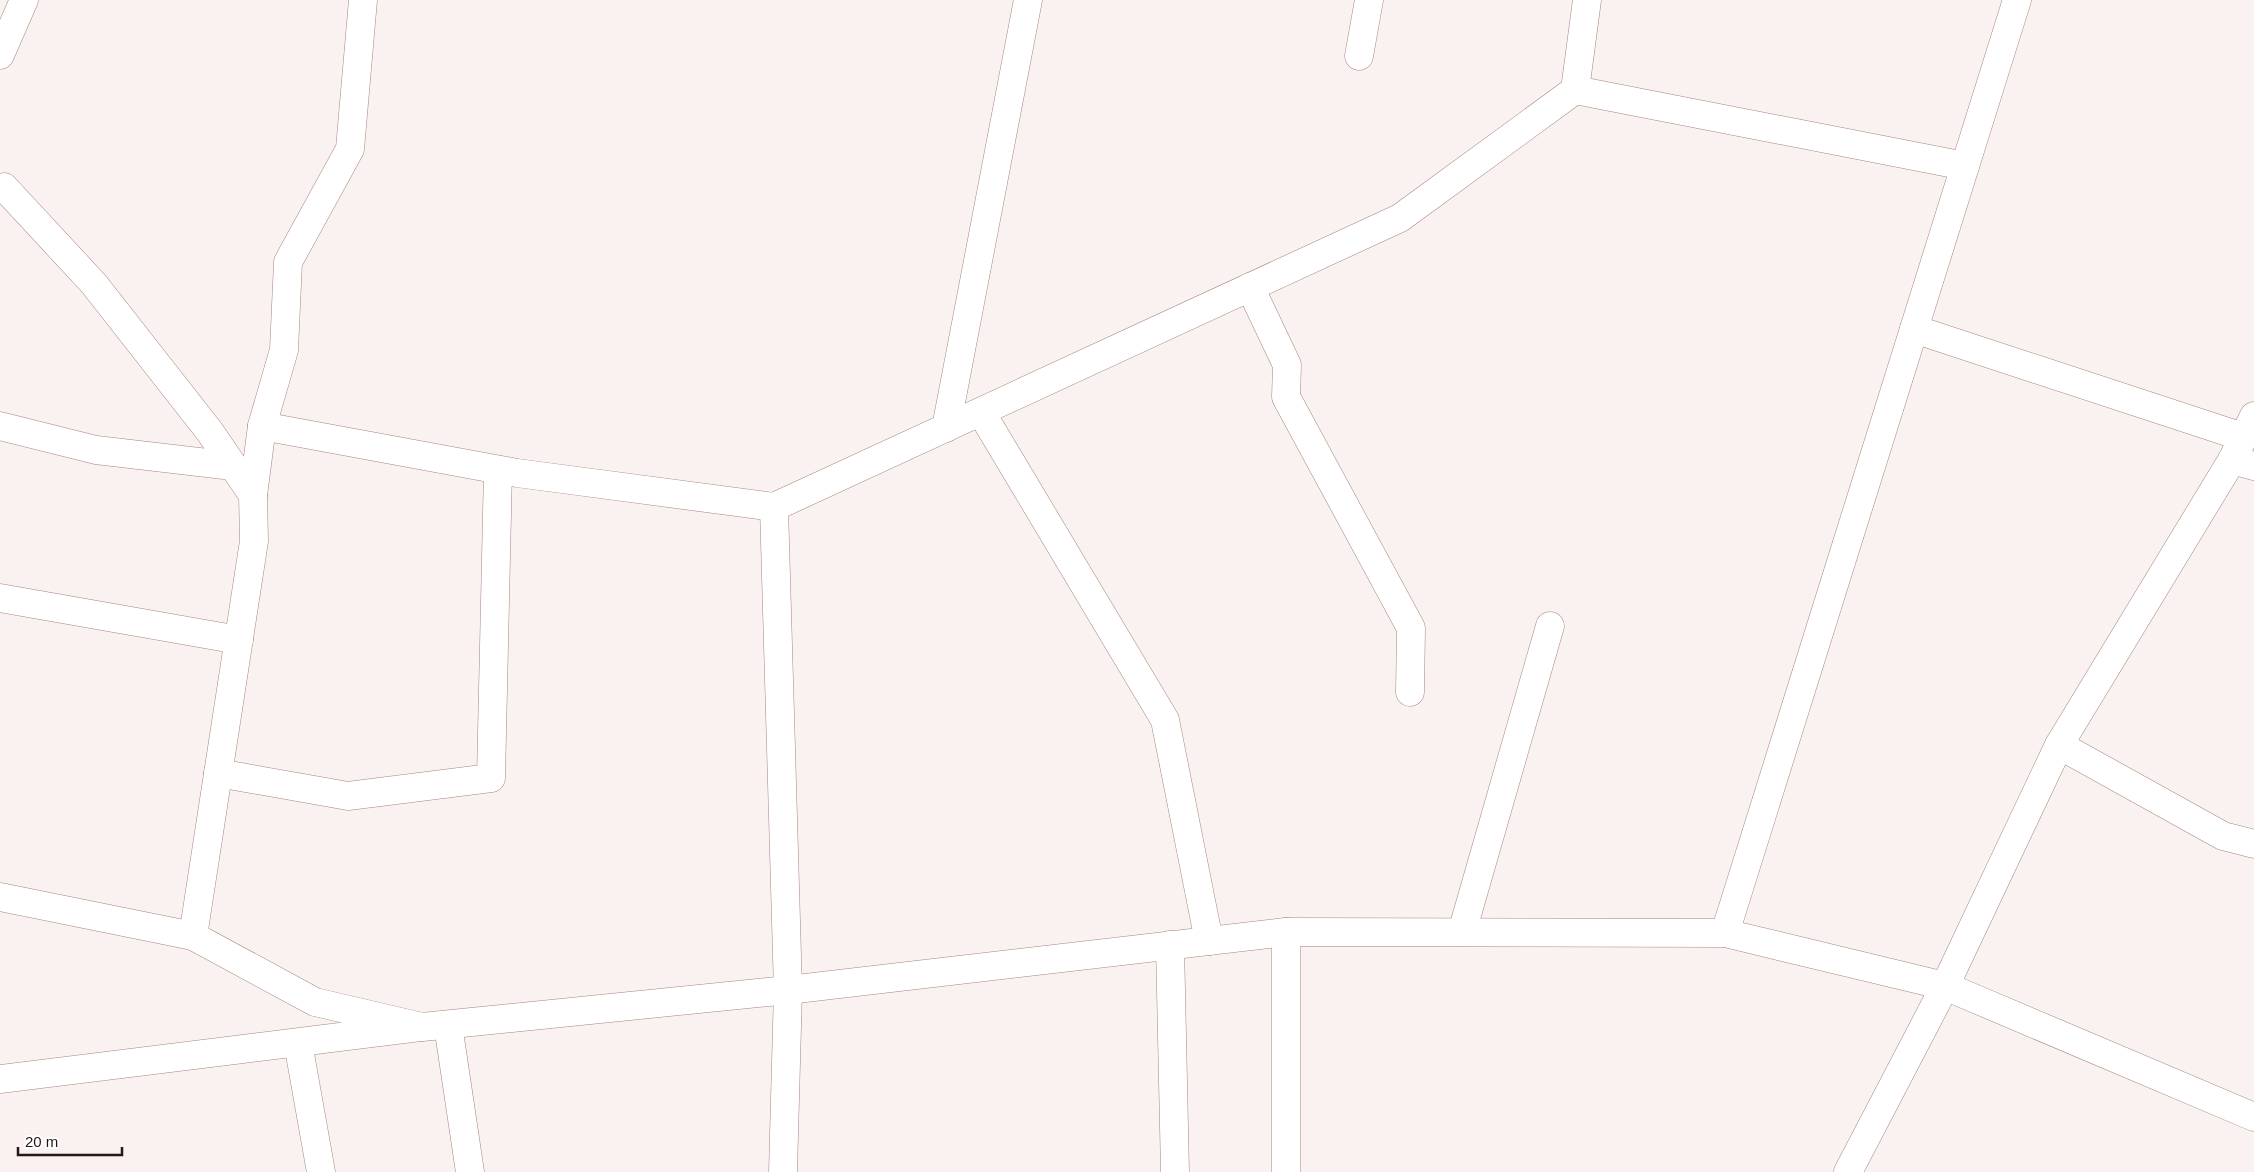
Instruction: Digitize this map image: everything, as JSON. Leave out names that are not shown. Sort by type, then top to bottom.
[{"type":"street","points":[[0,55],[24,0]]},
{"type":"street","points":[[193,936],[254,541],[253,495],[262,426],[284,350],[288,262],[350,149],[363,0]]},
{"type":"street","points":[[946,428],[1028,0]]},
{"type":"street","points":[[1359,56],[1369,0]]},
{"type":"street","points":[[262,426],[498,470],[774,507],[1400,218],[1575,90],[1587,0]]},
{"type":"street","points":[[1725,933],[2017,0]]},
{"type":"street","points":[[1575,90],[1965,166]]},
{"type":"street","points":[[1,185],[94,284],[210,432],[253,495]]},
{"type":"street","points":[[1250,287],[1287,365],[1286,397],[1411,628],[1410,692]]},
{"type":"street","points":[[1848,1172],[1945,986],[2059,746],[2246,445],[1914,330]]},
{"type":"street","points":[[981,412],[1165,720],[1209,941]]},
{"type":"street","points":[[0,426],[96,450],[233,466]]},
{"type":"street","points":[[218,773],[348,796],[491,778],[498,470]]},
{"type":"street","points":[[774,507],[788,990],[783,1172]]},
{"type":"street","points":[[0,598],[239,640]]},
{"type":"street","points":[[1462,932],[1550,626]]},
{"type":"street","points":[[2059,746],[2224,836],[2254,844]]},
{"type":"street","points":[[0,897],[193,936],[314,1002],[435,1026]]},
{"type":"street","points":[[1286,932],[1286,1172]]},
{"type":"street","points":[[0,1079],[435,1026],[788,990],[1286,932],[1725,933],[1945,986],[2254,1117]]},
{"type":"street","points":[[1170,946],[1175,1172]]},
{"type":"street","points":[[435,1026],[470,1172]]},
{"type":"street","points":[[298,1042],[321,1172]]}]
